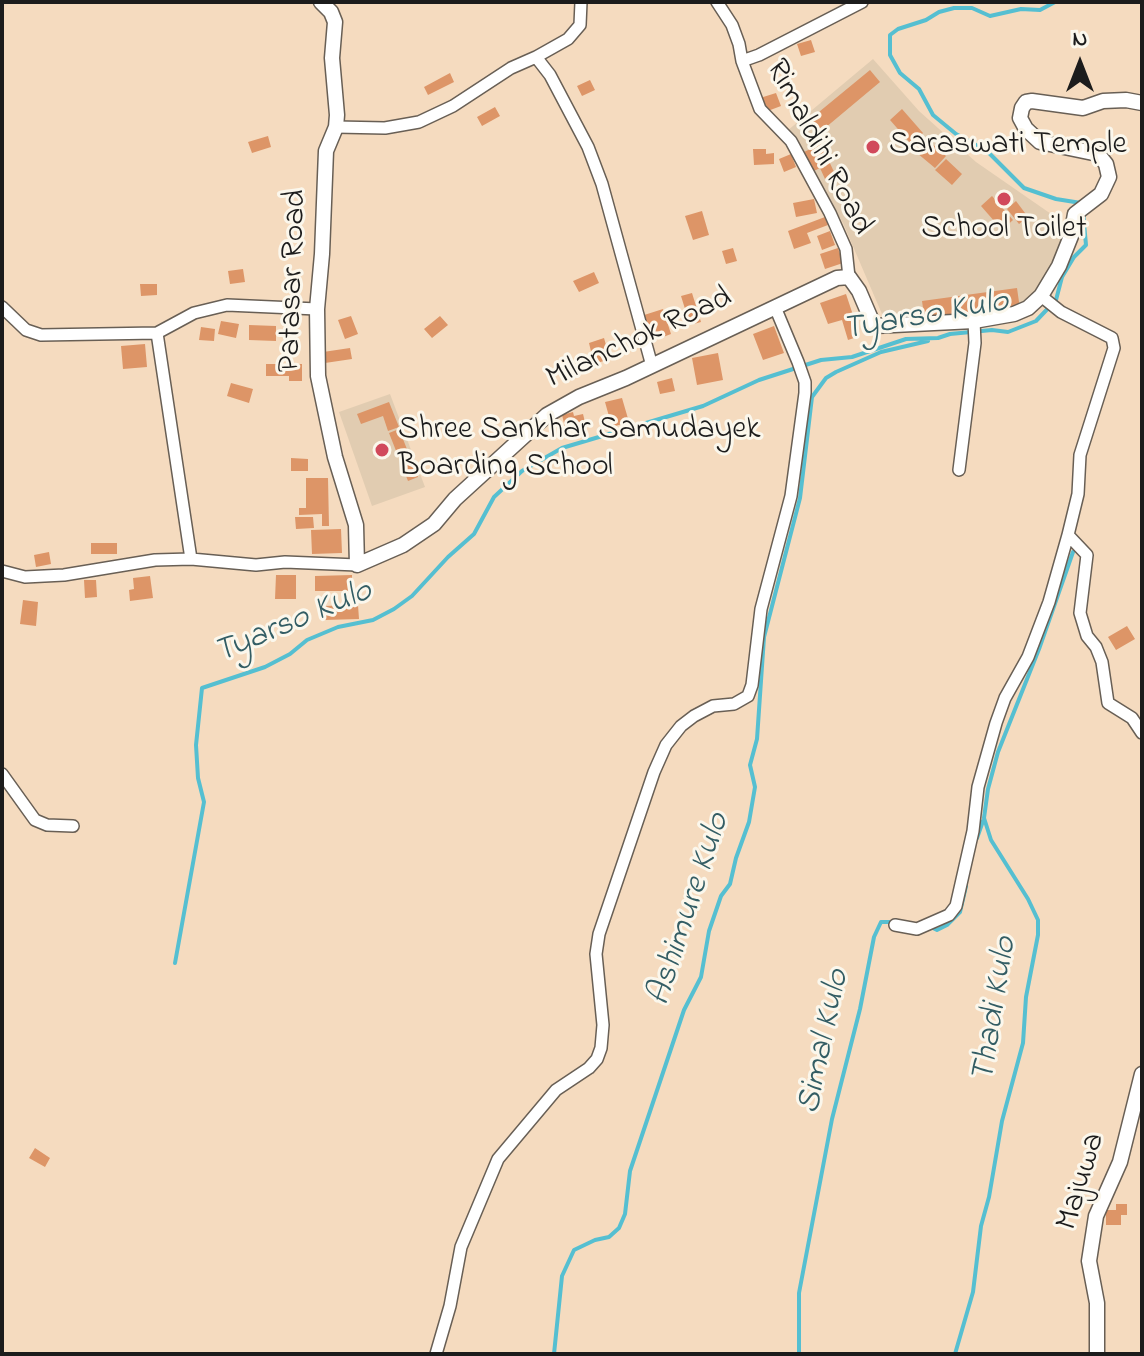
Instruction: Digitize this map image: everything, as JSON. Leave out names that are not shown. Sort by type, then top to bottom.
[{"type":"street","name":"Patasar Road","points":[[321,2],[331,12],[335,22],[332,58],[336,127],[326,151],[325,218],[317,309],[321,396],[356,525],[357,565]]},
{"type":"street","points":[[336,127],[385,128],[419,122],[453,106],[511,68],[568,39],[580,25],[581,2]]},
{"type":"street","name":"Rimaldihi Road","points":[[717,2],[732,25],[760,109],[791,141],[830,213],[846,249],[849,277]]},
{"type":"street","points":[[742,61],[862,2]]},
{"type":"street","points":[[536,57],[550,75],[593,159],[652,366]]},
{"type":"street","points":[[849,277],[859,291],[874,326],[974,321],[1014,314],[1044,299],[1065,253],[1075,214],[1092,201],[1109,177],[1106,164],[1098,154],[1040,142],[1026,129],[1020,118],[1022,108],[1026,102],[1032,101],[1083,108],[1103,101],[1142,103]]},
{"type":"street","name":"Milanchok Road","points":[[357,565],[403,545],[434,524],[455,499],[547,415],[579,397],[652,366],[837,278],[849,277]]},
{"type":"street","points":[[895,925],[917,929],[949,915],[956,906],[973,831],[978,787],[996,723],[1005,698],[1028,657],[1049,602],[1069,537],[1078,494],[1080,455],[1114,348],[1112,338],[1061,312],[1044,299]]},
{"type":"street","points":[[2,307],[26,330],[41,335],[157,333],[194,313],[227,305],[317,309]]},
{"type":"street","points":[[436,1354],[445,1329],[461,1247],[498,1159],[556,1090],[597,1059],[603,1025],[596,954],[599,934],[608,901],[666,745],[681,726],[694,716],[713,706],[734,704],[748,696],[761,609],[791,496],[805,382],[775,307]]},
{"type":"street","points":[[959,470],[975,343],[974,321]]},
{"type":"street","points":[[157,333],[191,559]]},
{"type":"street","points":[[1069,537],[1087,555],[1080,613],[1102,662],[1108,703],[1132,718],[1142,733]]},
{"type":"street","points":[[2,571],[25,577],[64,575],[155,560],[191,559],[256,565],[285,562],[357,565]]},
{"type":"street","points":[[2,774],[35,820],[47,825],[73,826]]},
{"type":"street","name":"Majuwa","points":[[1097,1354],[1097,1303],[1089,1261],[1096,1216],[1120,1162],[1142,1074]]},
{"type":"shaded area","points":[[873,59],[919,111],[976,162],[1067,225],[1062,245],[1041,289],[1023,307],[885,321],[843,223],[787,131]]},
{"type":"shaded area","name":"Shree Sankhar Samudayek Boarding School","points":[[390,394],[425,487],[372,506],[339,412]]},
{"type":"building","points":[[811,40],[815,52],[801,56],[797,44]]},
{"type":"building","points":[[870,70],[880,82],[819,133],[808,121]]},
{"type":"building","points":[[450,73],[454,82],[428,95],[424,87]]},
{"type":"building","points":[[590,80],[595,90],[582,96],[577,86]]},
{"type":"building","points":[[776,93],[781,106],[765,112],[760,98]]},
{"type":"building","points":[[495,107],[500,116],[482,126],[477,117]]},
{"type":"building","points":[[902,109],[923,133],[911,144],[890,120]]},
{"type":"building","points":[[922,135],[946,156],[935,168],[911,148]]},
{"type":"building","points":[[268,136],[271,147],[252,153],[248,142]]},
{"type":"building","points":[[821,144],[835,174],[825,179],[820,168],[814,171],[804,152]]},
{"type":"building","points":[[753,149],[766,149],[766,154],[774,153],[774,164],[754,165]]},
{"type":"building","points":[[791,154],[796,167],[784,172],[779,159]]},
{"type":"building","points":[[946,159],[962,174],[952,185],[935,170]]},
{"type":"building","points":[[992,196],[1013,220],[1002,230],[981,206]]},
{"type":"building","points":[[814,199],[817,213],[796,217],[793,203]]},
{"type":"building","points":[[1016,201],[1028,217],[1019,224],[1007,209]]},
{"type":"building","points":[[702,211],[709,235],[693,240],[685,216]]},
{"type":"building","points":[[825,217],[828,225],[807,233],[811,243],[794,249],[788,231]]},
{"type":"building","points":[[830,231],[835,245],[822,250],[817,236]]},
{"type":"building","points":[[733,248],[737,261],[726,264],[722,251]]},
{"type":"building","points":[[838,248],[843,263],[825,269],[820,254]]},
{"type":"building","points":[[243,269],[245,282],[230,284],[228,271]]},
{"type":"building","points":[[594,272],[599,283],[579,292],[573,281]]},
{"type":"building","points":[[140,284],[157,284],[157,295],[141,296]]},
{"type":"building","points":[[1017,288],[1020,309],[925,322],[922,301]]},
{"type":"building","points":[[692,293],[701,322],[690,325],[681,296]]},
{"type":"building","points":[[846,294],[860,336],[848,340],[842,320],[828,324],[820,303]]},
{"type":"building","points":[[663,309],[671,334],[650,342],[641,316]]},
{"type":"building","points":[[351,316],[358,334],[345,339],[338,320]]},
{"type":"building","points":[[440,316],[448,325],[432,338],[424,329]]},
{"type":"building","points":[[221,321],[239,324],[236,338],[218,334]]},
{"type":"building","points":[[249,325],[276,326],[276,341],[249,340]]},
{"type":"building","points":[[774,326],[784,353],[763,360],[753,334]]},
{"type":"building","points":[[201,327],[215,329],[214,341],[199,340]]},
{"type":"building","points":[[604,338],[610,359],[594,364],[589,343]]},
{"type":"building","points":[[145,344],[147,367],[123,369],[121,346]]},
{"type":"building","points":[[350,348],[352,359],[325,363],[323,352]]},
{"type":"building","points":[[718,353],[723,380],[697,385],[692,358]]},
{"type":"building","points":[[266,364],[302,364],[302,381],[289,381],[289,376],[266,376]]},
{"type":"building","points":[[672,378],[675,391],[660,394],[657,382]]},
{"type":"building","points":[[231,383],[253,389],[249,403],[227,396]]},
{"type":"building","points":[[622,398],[629,422],[612,427],[605,402]]},
{"type":"building","points":[[389,402],[399,427],[388,431],[383,416],[361,424],[357,414]]},
{"type":"building","points":[[573,412],[574,416],[583,414],[586,426],[566,431],[562,415]]},
{"type":"building","points":[[399,429],[418,477],[408,481],[389,433]]},
{"type":"building","points":[[291,458],[308,459],[308,471],[291,471]]},
{"type":"building","points":[[306,478],[328,478],[329,526],[322,526],[322,514],[299,515],[299,508],[306,508]]},
{"type":"building","points":[[295,517],[313,517],[314,528],[296,529]]},
{"type":"building","points":[[341,529],[342,553],[312,554],[311,530]]},
{"type":"building","points":[[91,543],[117,543],[117,554],[91,554]]},
{"type":"building","points":[[49,552],[51,564],[36,567],[34,555]]},
{"type":"building","points":[[276,575],[296,575],[296,599],[275,599]]},
{"type":"building","points":[[352,575],[352,591],[315,591],[315,576]]},
{"type":"building","points":[[150,576],[153,598],[130,601],[129,590],[134,589],[133,578]]},
{"type":"building","points":[[84,580],[96,580],[97,597],[85,598]]},
{"type":"building","points":[[23,600],[38,602],[36,626],[20,624]]},
{"type":"building","points":[[358,605],[359,619],[324,620],[323,606]]},
{"type":"building","points":[[1127,626],[1135,639],[1116,650],[1108,637]]},
{"type":"building","points":[[35,1148],[50,1158],[45,1167],[29,1158]]},
{"type":"building","points":[[1116,1204],[1127,1204],[1127,1215],[1121,1215],[1121,1225],[1106,1225],[1106,1210],[1116,1210]]},
{"type":"waterway","points":[[1055,2],[1040,10],[1021,9],[990,16],[972,8],[939,12],[890,35],[890,55],[900,73],[919,89],[933,115],[956,134],[987,151],[1024,188],[1056,199],[1081,203]]},
{"type":"waterway","name":"Tyarso Kulo","points":[[175,963],[204,802],[198,778],[196,745],[202,688],[265,667],[290,654],[307,640],[338,627],[373,620],[394,609],[412,596],[474,534],[494,497],[522,471],[562,448],[703,406],[759,380],[821,360],[852,357],[906,339],[992,330],[1008,332],[1036,321],[1056,300],[1062,277],[1086,245],[1083,212]]},
{"type":"waterway","name":"Ashimure Kulo","points":[[554,1354],[562,1276],[574,1250],[609,1237],[619,1228],[625,1214],[630,1171],[684,1010],[701,977],[709,931],[721,896],[730,884],[749,822],[755,787],[750,765],[757,739],[764,637],[800,498],[812,397],[826,378],[836,372],[881,352],[928,341]]},
{"type":"waterway","name":"Thadi Kulo","points":[[955,1354],[973,1292],[981,1226],[1002,1121],[1023,1043],[1026,997],[1038,935],[1038,920],[1028,899],[991,840],[984,818],[988,789],[998,752],[1073,552]]},
{"type":"waterway","name":"Simal Kulo","points":[[977,838],[983,821]]},
{"type":"waterway","name":"Simal Kulo","points":[[931,927],[937,930],[947,925],[960,912],[966,886]]},
{"type":"waterway","name":"Simal Kulo","points":[[799,1354],[799,1293],[832,1119],[860,1009],[874,937],[881,922],[895,922]]},
{"type":"place","name":"Saraswati Temple","points":[[873,147]]},
{"type":"place","name":"School Toilet","points":[[1004,199]]},
{"type":"place","name":"Shree Sankhar Samudayek Boarding School","points":[[382,450]]}]
